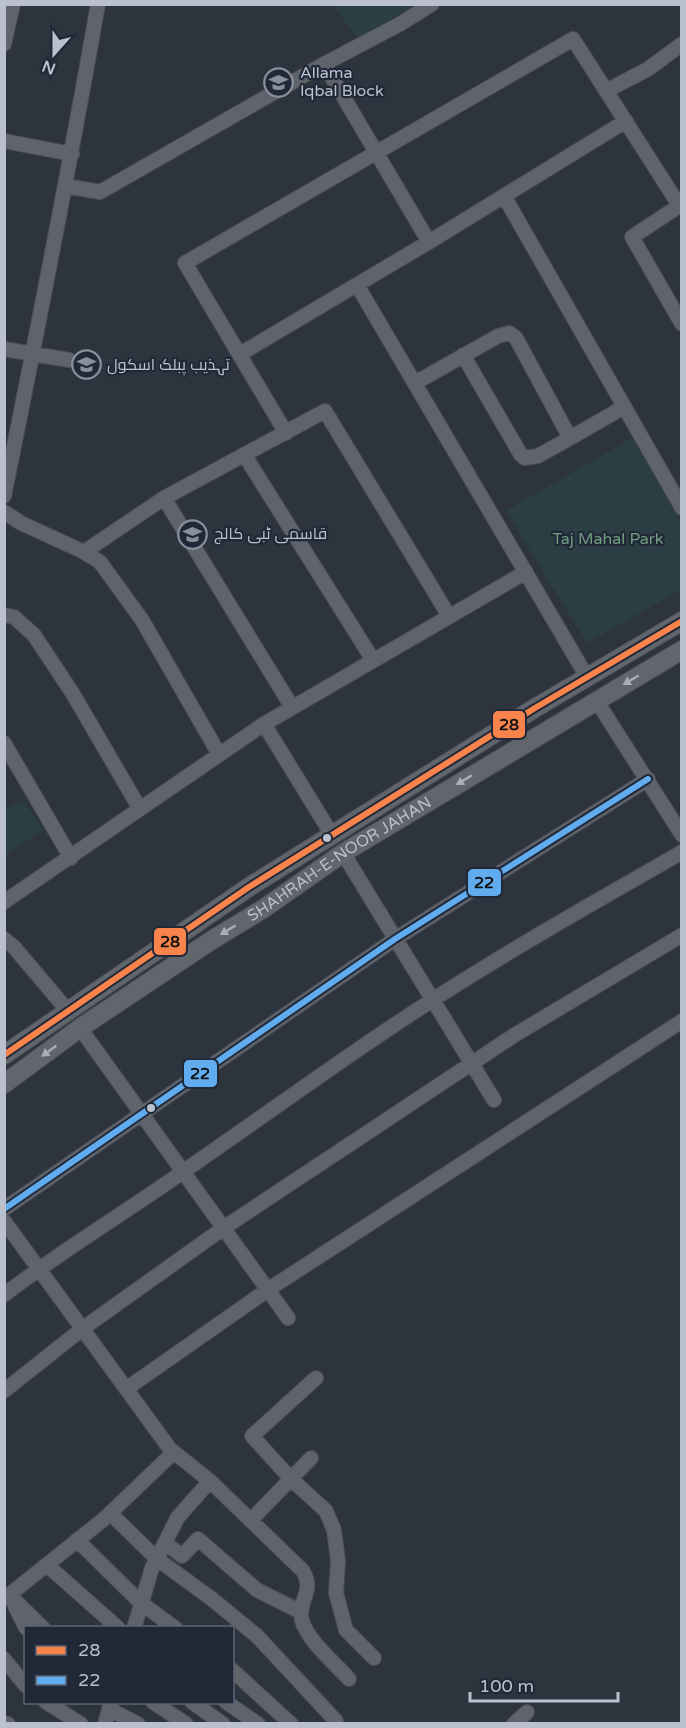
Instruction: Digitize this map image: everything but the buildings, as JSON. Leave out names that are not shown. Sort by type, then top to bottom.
[{"type":"main road","name":"SHAHRAH-E-NOOR JAHAN","points":[[4,1055],[249,887],[681,621]]},
{"type":"main road","name":"SHAHRAH-E-NOOR JAHAN","points":[[4,1084],[80,1028],[212,940],[263,909],[343,853],[681,650]]},
{"type":"main road","points":[[488,738],[501,758]]},
{"type":"main road","points":[[249,887],[263,909]]},
{"type":"main road","points":[[118,976],[131,994]]},
{"type":"street","points":[[4,44],[13,4]]},
{"type":"street","points":[[4,496],[66,186],[98,4]]},
{"type":"street","points":[[66,186],[100,192],[432,4]]},
{"type":"street","points":[[286,433],[185,263],[573,39],[680,205],[632,237],[681,324]]},
{"type":"street","points":[[606,92],[648,69],[681,44]]},
{"type":"street","points":[[324,64],[429,242]]},
{"type":"street","points":[[240,354],[626,121]]},
{"type":"street","points":[[4,141],[72,154]]},
{"type":"street","points":[[504,196],[681,508]]},
{"type":"street","points":[[357,285],[587,677]]},
{"type":"street","points":[[415,383],[498,336],[509,333],[513,335],[570,438]]},
{"type":"street","points":[[4,349],[69,360]]},
{"type":"street","points":[[463,356],[521,455],[525,458],[538,456],[624,407]]},
{"type":"street","points":[[84,552],[164,498],[325,411],[449,616]]},
{"type":"street","points":[[245,456],[373,660]]},
{"type":"street","points":[[669,485],[681,478]]},
{"type":"street","points":[[164,498],[292,707]]},
{"type":"street","points":[[4,512],[21,523],[84,552],[100,562],[142,620],[219,754]]},
{"type":"street","points":[[4,902],[264,724],[526,572]]},
{"type":"street","points":[[4,615],[14,617],[34,635],[73,694],[140,809]]},
{"type":"street","points":[[596,700],[648,779],[681,835]]},
{"type":"street","points":[[264,724],[332,835]]},
{"type":"street","points":[[4,743],[9,760],[71,858]]},
{"type":"street","points":[[4,1209],[396,939],[648,779]]},
{"type":"street","points":[[4,1295],[38,1268],[184,1172],[238,1132],[433,1000],[681,852]]},
{"type":"street","points":[[343,853],[494,1100]]},
{"type":"street","points":[[4,1391],[82,1329],[225,1227],[513,1036],[681,935]]},
{"type":"street","points":[[4,939],[13,946],[68,1011]]},
{"type":"street","points":[[126,1389],[269,1289],[681,1022]]},
{"type":"street","points":[[80,1028],[225,1227],[288,1318]]},
{"type":"street","points":[[4,1221],[174,1452],[210,1481],[303,1571],[308,1581],[308,1592],[301,1612],[306,1632],[349,1679]]},
{"type":"street","points":[[316,1378],[252,1436],[291,1479],[326,1510],[334,1530],[338,1561],[336,1593],[346,1630],[374,1658]]},
{"type":"street","points":[[7,1598],[110,1513],[174,1452]]},
{"type":"street","points":[[251,1520],[310,1458]]},
{"type":"street","points":[[135,1626],[157,1559],[178,1517],[210,1481]]},
{"type":"street","points":[[110,1513],[157,1559],[212,1599],[257,1636],[336,1721]]},
{"type":"street","points":[[165,1543],[182,1556],[198,1539],[257,1590],[301,1612]]},
{"type":"street","points":[[77,1540],[141,1603],[172,1626]]},
{"type":"street","points":[[48,1565],[116,1626]]},
{"type":"street","points":[[7,1598],[25,1626]]},
{"type":"street","points":[[7,1598],[42,1626]]},
{"type":"street","points":[[4,1659],[24,1684]]},
{"type":"street","points":[[234,1672],[287,1722]]},
{"type":"street","points":[[49,1704],[81,1724]]},
{"type":"street","points":[[156,1704],[186,1724]]},
{"type":"street","points":[[195,1704],[223,1724]]},
{"type":"street","points":[[229,1704],[258,1724]]},
{"type":"street","points":[[105,1724],[110,1706],[138,1724]]},
{"type":"street","points":[[514,1724],[526,1712]]},
{"type":"green space","points":[[333,5],[416,5],[357,38]]},
{"type":"green space","name":"Taj Mahal Park","points":[[632,438],[681,522],[681,590],[587,643],[506,511]]},
{"type":"green space","points":[[23,800],[44,830],[5,856],[5,809]]},
{"type":"transit line","name":"28","points":[[4,1055],[249,887],[535,708],[682,621]]},
{"type":"transit line","name":"22","points":[[4,1209],[395,939],[648,779]]},
{"type":"place","name":"Allama Iqbal Block","points":[[279,82]]},
{"type":"place","name":"تہذیب پبلک اسکول","points":[[86,365]]},
{"type":"place","name":"قاسمی ٹبی کالج","points":[[193,534]]}]
